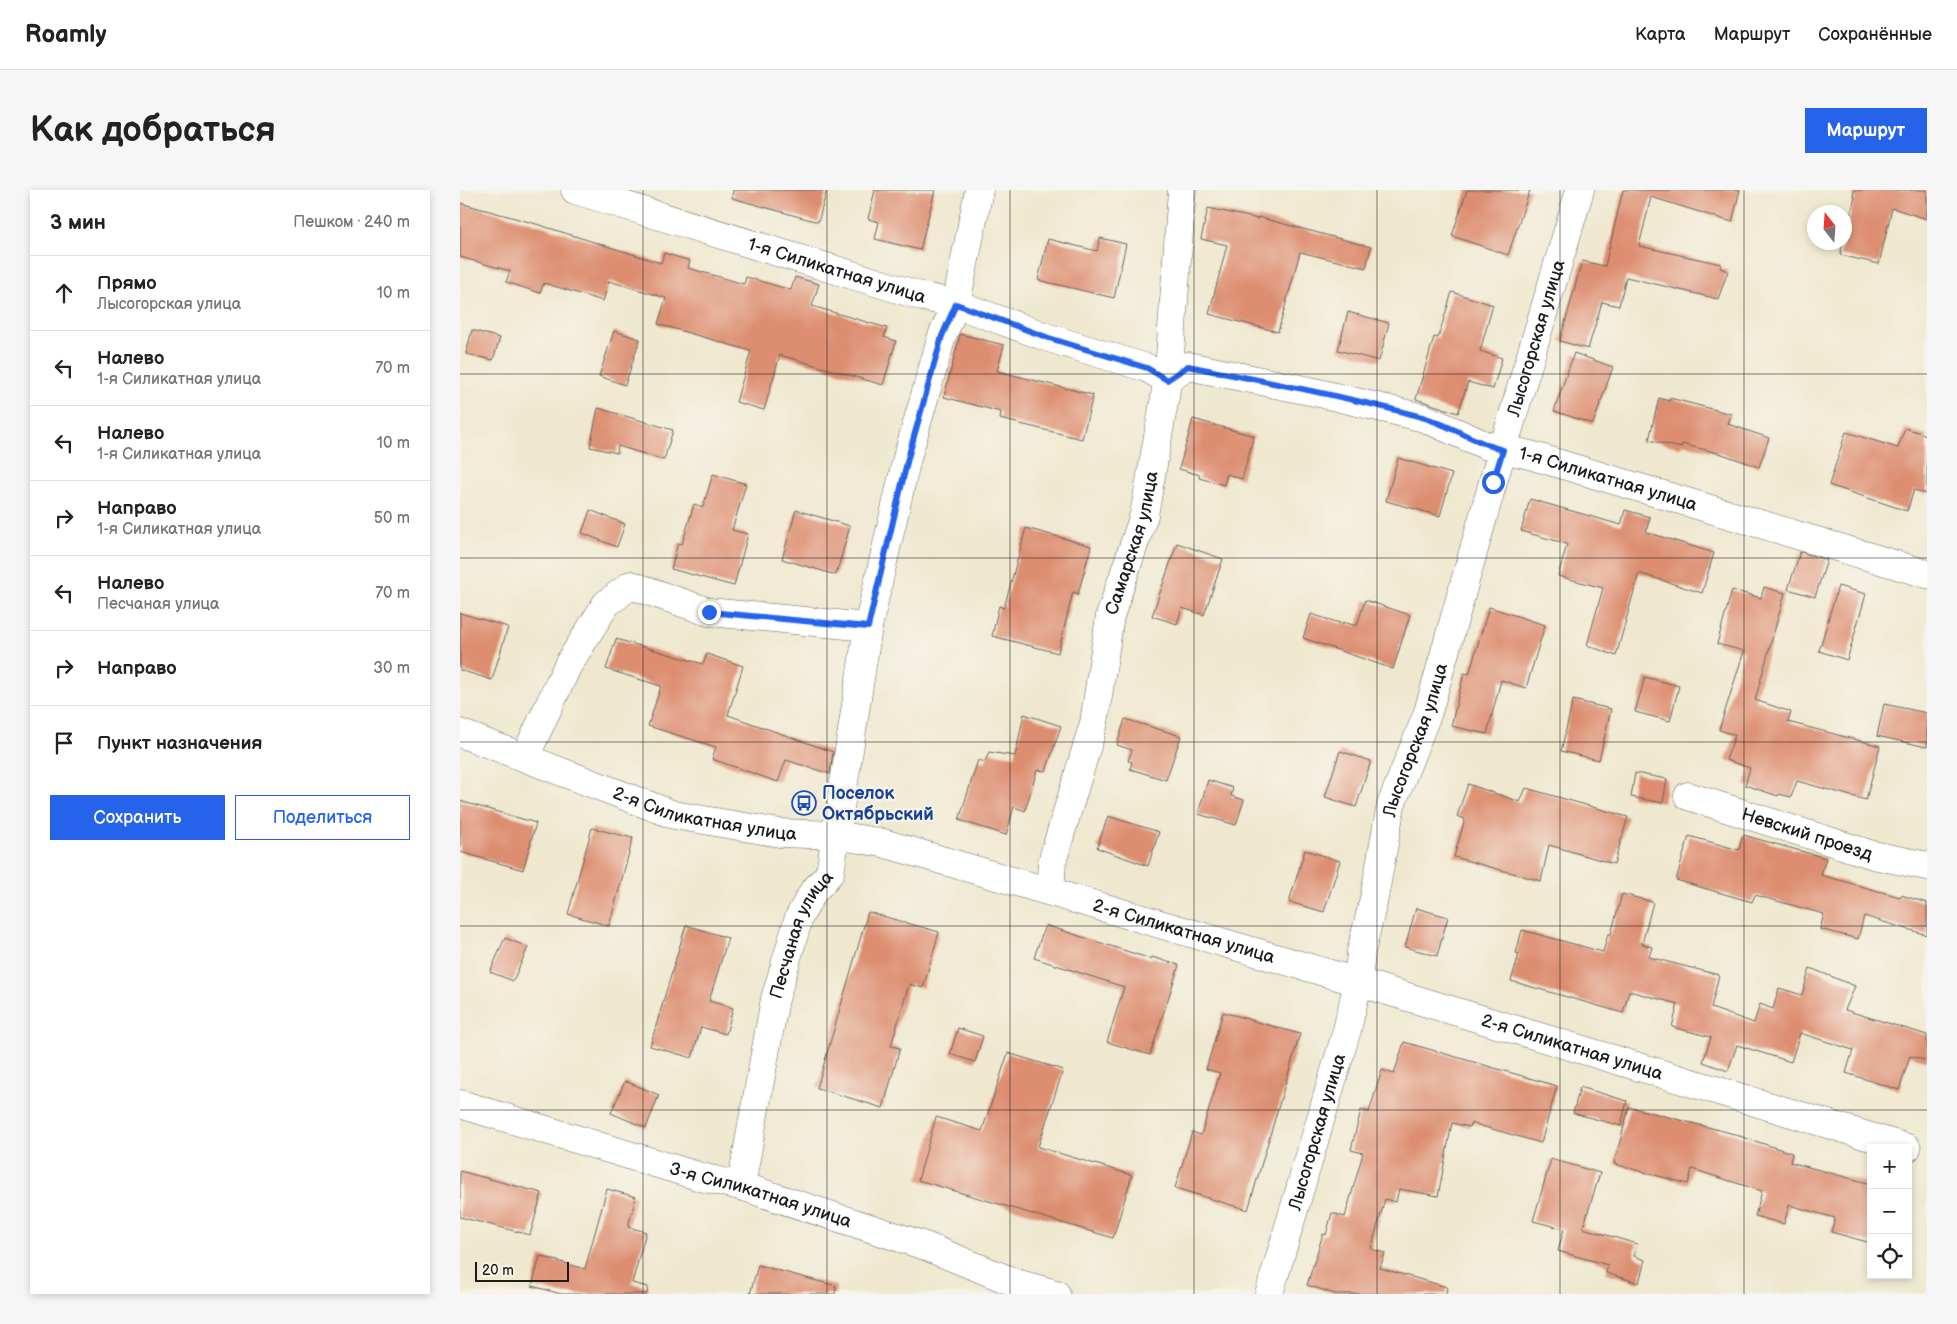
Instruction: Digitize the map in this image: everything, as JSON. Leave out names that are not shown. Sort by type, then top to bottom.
[{"type":"street","name":"1-я Силикатная улица","points":[[576,190],[924,297],[956,304],[1049,338],[1147,368],[1167,380],[1188,366],[1319,393],[1424,418],[1485,445],[1530,455],[1927,574]]},
{"type":"street","name":"Песчаная улица","points":[[741,1186],[775,999],[799,917],[813,892],[830,873],[868,627],[908,458],[942,336],[956,304],[979,190]]},
{"type":"street","name":"Самарская улица","points":[[1050,891],[1052,862],[1094,723],[1110,616],[1144,515],[1167,380],[1182,190]]},
{"type":"street","name":"Лысогорская улица","points":[[1269,1294],[1347,1030],[1358,982],[1361,952],[1374,898],[1391,806],[1428,712],[1580,190]]},
{"type":"street","points":[[525,758],[573,657],[606,604],[631,585],[709,612],[868,627]]},
{"type":"street","name":"2-я Силикатная улица","points":[[460,733],[674,815],[780,833],[836,835],[883,843],[1358,982],[1895,1144]]},
{"type":"street","name":"Невский проезд","points":[[1688,796],[1873,855],[1927,866]]},
{"type":"street","name":"3-я Силикатная улица","points":[[460,1104],[702,1177],[741,1186],[925,1246],[1016,1283],[1056,1294]]},
{"type":"street","name":"2-я Силикатная улица","points":[[1912,1149],[1927,1154]]},
{"type":"building","points":[[733,190],[827,190],[818,222],[732,198]]},
{"type":"building","points":[[875,190],[935,190],[920,250],[875,239],[879,222],[868,219]]},
{"type":"building","points":[[1467,190],[1530,190],[1508,255],[1452,236]]},
{"type":"building","points":[[1623,190],[1740,190],[1732,222],[1651,197],[1639,246],[1721,264],[1720,268],[1728,271],[1718,299],[1626,277],[1619,306],[1602,302],[1588,349],[1560,341],[1582,261],[1605,266]]},
{"type":"building","points":[[1854,190],[1927,190],[1927,219],[1892,208],[1879,264],[1840,255],[1841,250],[1852,250],[1852,209],[1855,197],[1853,196]]},
{"type":"building","points":[[460,203],[533,223],[661,263],[664,253],[690,261],[688,268],[744,284],[746,277],[791,290],[795,277],[819,284],[812,306],[887,328],[884,337],[896,341],[883,385],[780,355],[764,410],[736,402],[751,351],[658,324],[666,298],[609,281],[603,301],[544,283],[540,293],[506,282],[510,271],[460,257]]},
{"type":"building","points":[[1208,208],[1258,219],[1258,217],[1371,247],[1366,268],[1300,252],[1278,332],[1209,314],[1227,245],[1201,239]]},
{"type":"building","points":[[1100,238],[1126,244],[1114,298],[1038,280],[1048,239],[1097,251]]},
{"type":"building","points":[[1452,292],[1493,305],[1480,351],[1502,358],[1493,389],[1468,382],[1458,413],[1416,399],[1434,337],[1438,338]]},
{"type":"building","points":[[1348,312],[1389,323],[1379,361],[1338,350]]},
{"type":"building","points":[[472,330],[500,338],[493,360],[466,354]]},
{"type":"building","points":[[614,331],[640,339],[625,385],[599,376]]},
{"type":"building","points":[[960,334],[1004,345],[997,371],[1093,395],[1082,439],[1000,419],[1001,412],[944,397]]},
{"type":"building","points":[[1574,353],[1613,367],[1593,424],[1554,411]]},
{"type":"building","points":[[1659,398],[1669,401],[1670,398],[1731,414],[1728,424],[1769,438],[1759,467],[1722,454],[1682,444],[1681,448],[1649,440]]},
{"type":"building","points":[[598,408],[673,430],[664,460],[618,446],[617,453],[590,447]]},
{"type":"building","points":[[1193,419],[1254,436],[1242,479],[1227,474],[1224,485],[1199,478],[1200,475],[1179,469]]},
{"type":"building","points":[[1905,428],[1927,435],[1927,494],[1914,490],[1907,511],[1829,485],[1846,432],[1898,448]]},
{"type":"building","points":[[1398,458],[1452,474],[1440,516],[1386,501]]},
{"type":"building","points":[[713,474],[746,484],[732,530],[748,534],[734,586],[671,569],[678,543],[682,544],[694,504],[703,507]]},
{"type":"building","points":[[1530,499],[1621,525],[1625,510],[1650,517],[1646,532],[1714,553],[1702,593],[1639,573],[1616,656],[1587,645],[1603,588],[1558,576],[1567,544],[1521,531]]},
{"type":"building","points":[[590,510],[625,524],[617,547],[582,533]]},
{"type":"building","points":[[796,510],[850,526],[836,575],[782,559]]},
{"type":"building","points":[[1026,528],[1091,546],[1078,594],[1073,592],[1058,653],[992,636],[999,606],[1004,608]]},
{"type":"building","points":[[1177,543],[1223,559],[1204,615],[1182,608],[1177,624],[1152,616]]},
{"type":"building","points":[[1800,552],[1827,560],[1815,597],[1788,589]]},
{"type":"building","points":[[1838,586],[1866,594],[1847,660],[1819,651]]},
{"type":"building","points":[[1764,587],[1785,593],[1755,700],[1791,712],[1788,722],[1880,746],[1866,800],[1797,781],[1791,797],[1779,794],[1778,796],[1745,785],[1750,768],[1726,760],[1735,735],[1719,730],[1744,651],[1717,644],[1732,590],[1761,598]]},
{"type":"building","points":[[1365,600],[1410,615],[1393,669],[1303,638],[1311,614],[1343,624],[1343,622],[1357,626]]},
{"type":"building","points":[[1489,607],[1545,625],[1526,688],[1501,680],[1487,734],[1451,726],[1464,673],[1469,674]]},
{"type":"building","points":[[460,613],[508,627],[492,680],[460,670]]},
{"type":"building","points":[[616,639],[703,664],[707,654],[743,666],[728,715],[833,752],[830,774],[786,760],[778,782],[712,759],[716,747],[648,726],[661,686],[606,669]]},
{"type":"building","points":[[1645,677],[1679,686],[1670,721],[1635,712]]},
{"type":"building","points":[[1573,700],[1611,709],[1599,760],[1561,751]]},
{"type":"building","points":[[1884,704],[1927,713],[1927,747],[1877,736]]},
{"type":"building","points":[[1024,714],[1061,726],[1046,771],[1037,770],[1025,811],[1014,807],[1006,835],[959,820],[978,760],[985,762],[989,752],[1015,756]]},
{"type":"building","points":[[1125,719],[1181,736],[1166,780],[1130,769],[1132,762],[1128,761],[1132,750],[1117,745]]},
{"type":"building","points":[[1340,751],[1371,761],[1356,807],[1325,797]]},
{"type":"building","points":[[1635,773],[1667,779],[1663,803],[1631,797]]},
{"type":"building","points":[[1208,780],[1233,788],[1231,796],[1244,800],[1236,825],[1198,814]]},
{"type":"building","points":[[1468,784],[1520,802],[1526,788],[1628,817],[1614,864],[1549,845],[1541,881],[1454,857],[1465,819],[1457,816]]},
{"type":"building","points":[[460,801],[536,823],[523,870],[460,852]]},
{"type":"building","points":[[1108,816],[1159,832],[1148,866],[1097,848]]},
{"type":"building","points":[[592,828],[633,838],[609,926],[568,914]]},
{"type":"building","points":[[1743,835],[1826,858],[1821,875],[1927,903],[1927,935],[1864,916],[1858,939],[1820,929],[1824,914],[1755,895],[1752,902],[1676,880],[1689,836],[1739,850]]},
{"type":"building","points":[[1305,850],[1340,861],[1324,912],[1289,902]]},
{"type":"building","points":[[1622,894],[1653,902],[1642,944],[1652,947],[1649,957],[1719,975],[1711,1008],[1754,1023],[1760,1004],[1773,1009],[1779,988],[1802,995],[1810,968],[1855,986],[1845,1010],[1927,1035],[1927,1061],[1910,1056],[1899,1090],[1846,1073],[1853,1050],[1800,1033],[1791,1062],[1737,1045],[1728,1071],[1703,1062],[1711,1037],[1672,1027],[1678,1004],[1629,991],[1623,1013],[1511,981],[1519,954],[1516,953],[1522,930],[1603,952],[1608,934],[1611,934]]},
{"type":"building","points":[[1416,908],[1448,917],[1437,956],[1405,947]]},
{"type":"building","points":[[868,912],[939,932],[923,988],[909,984],[891,1046],[900,1048],[883,1108],[817,1088]]},
{"type":"building","points":[[686,925],[728,938],[709,1001],[733,1008],[726,1034],[701,1027],[692,1058],[650,1046]]},
{"type":"building","points":[[1045,925],[1151,959],[1152,957],[1179,965],[1150,1055],[1107,1042],[1124,987],[1034,958]]},
{"type":"building","points":[[505,938],[528,947],[513,981],[490,972]]},
{"type":"building","points":[[1223,1012],[1300,1034],[1248,1210],[1175,1188],[1192,1132],[1201,1135],[1220,1073],[1206,1069]]},
{"type":"building","points":[[958,1028],[983,1036],[975,1062],[950,1054]]},
{"type":"building","points":[[1404,1042],[1557,1086],[1541,1143],[1471,1123],[1470,1127],[1452,1123],[1438,1196],[1399,1189],[1396,1202],[1385,1199],[1371,1249],[1385,1253],[1380,1268],[1447,1287],[1446,1294],[1335,1294],[1307,1285],[1323,1234],[1326,1235],[1332,1213],[1345,1217],[1363,1153],[1351,1150],[1361,1110],[1369,1112],[1382,1070],[1394,1074]]},
{"type":"building","points":[[1008,1053],[1063,1070],[1038,1147],[1132,1175],[1113,1238],[918,1180],[936,1117],[982,1131]]},
{"type":"building","points":[[625,1081],[659,1095],[646,1128],[611,1113]]},
{"type":"building","points":[[1580,1087],[1627,1101],[1621,1126],[1573,1113]]},
{"type":"building","points":[[1629,1107],[1727,1132],[1792,1153],[1790,1162],[1867,1183],[1867,1242],[1831,1232],[1835,1218],[1789,1205],[1784,1224],[1755,1216],[1762,1191],[1692,1169],[1688,1184],[1614,1164]]},
{"type":"building","points":[[1551,1159],[1600,1173],[1583,1228],[1637,1244],[1634,1256],[1645,1260],[1639,1283],[1606,1273],[1608,1265],[1558,1251],[1564,1229],[1533,1221]]},
{"type":"building","points":[[460,1171],[542,1193],[530,1235],[460,1217]]},
{"type":"building","points":[[607,1189],[636,1197],[628,1227],[646,1232],[632,1283],[648,1287],[647,1294],[561,1294],[532,1286],[540,1256],[585,1269]]},
{"type":"building","points":[[758,1265],[836,1286],[835,1294],[750,1294]]},
{"type":"place","name":"Поселок Октябрьский","points":[[804,803]]},
{"type":"route","points":[[709,612],[868,627],[908,458],[942,336],[956,304],[1049,338],[1147,368],[1167,380],[1188,366],[1319,393],[1424,418],[1485,445],[1503,450],[1493,482]]}]
